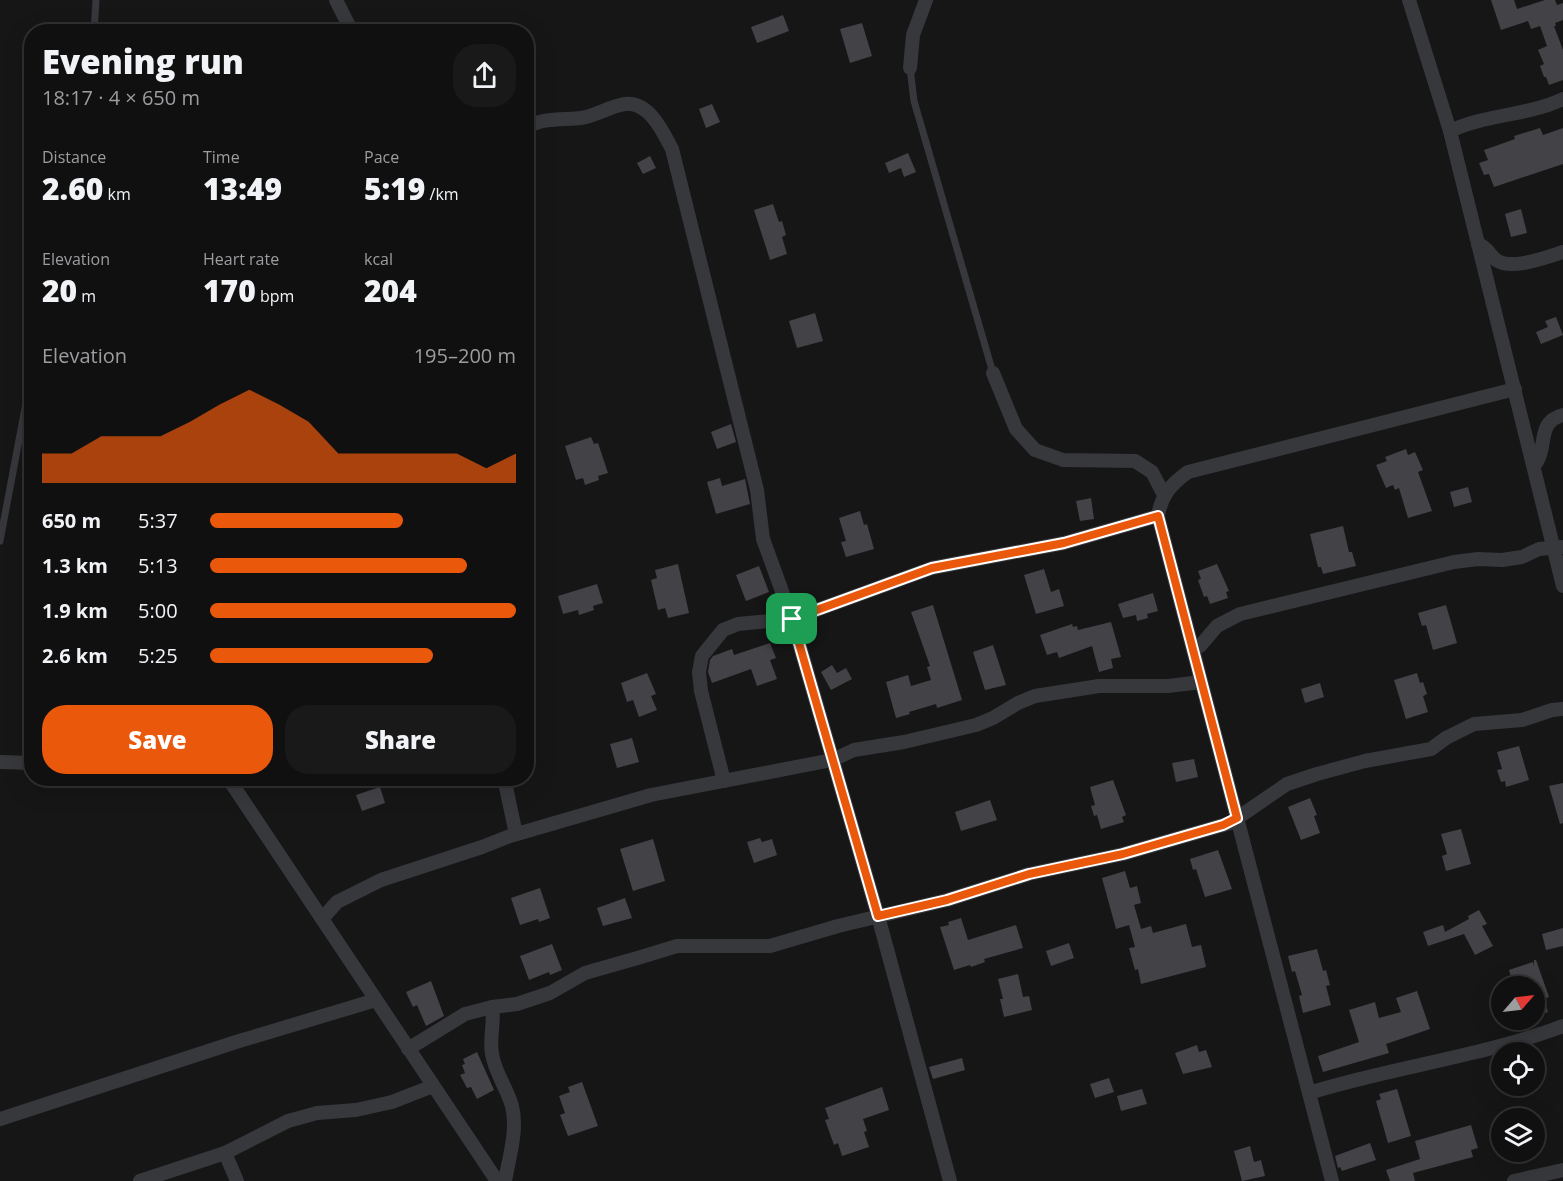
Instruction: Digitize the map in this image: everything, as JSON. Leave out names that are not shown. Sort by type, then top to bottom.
[{"type":"street","points":[[336,0],[348,24]]},
{"type":"street","points":[[910,68],[913,34],[926,0]]},
{"type":"street","points":[[1409,0],[1450,131],[1534,466],[1559,548],[1563,586]]},
{"type":"street","points":[[1450,131],[1469,122],[1533,110],[1563,99]]},
{"type":"street","points":[[534,124],[582,118],[625,104],[633,105],[654,118],[672,149],[757,490],[763,539],[792,619],[878,916],[950,1181]]},
{"type":"street","points":[[1478,244],[1484,246],[1497,261],[1508,264],[1523,263],[1563,252]]},
{"type":"street","points":[[993,373],[1016,429],[1035,450],[1063,460],[1135,461],[1152,472],[1164,495]]},
{"type":"street","points":[[1332,1181],[1158,516],[1159,505],[1176,480],[1188,472],[1515,389]]},
{"type":"street","points":[[1534,466],[1540,460],[1543,435],[1549,422],[1563,415]]},
{"type":"street","points":[[723,781],[701,691],[699,672],[702,656],[723,630],[738,624],[792,619],[932,568],[1064,543],[1158,516]]},
{"type":"street","points":[[1193,650],[1204,642],[1217,626],[1240,614],[1454,562],[1478,559],[1502,560],[1522,556],[1539,549],[1559,548]]},
{"type":"street","points":[[322,919],[337,902],[381,880],[516,834],[651,795],[832,760],[854,750],[904,742],[976,725],[1035,696],[1099,686],[1168,686],[1201,682]]},
{"type":"street","points":[[408,1048],[465,1014],[517,1004],[550,993],[585,973],[677,946],[770,946],[878,916],[947,900],[1029,874],[1123,854],[1223,825],[1287,784],[1317,774],[1365,761],[1431,749],[1446,738],[1474,724],[1522,720],[1552,710],[1563,709]]},
{"type":"street","points":[[0,762],[24,763]]},
{"type":"street","points":[[233,786],[496,1181]]},
{"type":"street","points":[[506,786],[516,834]]},
{"type":"street","points":[[0,1119],[236,1042],[376,1000]]},
{"type":"street","points":[[492,1007],[494,1015],[491,1052],[495,1069],[512,1106],[514,1120],[505,1181]]},
{"type":"street","points":[[1309,1093],[1362,1077],[1504,1044],[1563,1026]]},
{"type":"street","points":[[140,1181],[225,1153],[288,1121],[317,1113],[356,1110],[392,1102],[433,1086]]},
{"type":"street","points":[[225,1153],[237,1181]]},
{"type":"street","points":[[1514,1181],[1563,1170]]},
{"type":"lane","points":[[94,24],[96,0]]},
{"type":"lane","points":[[910,68],[911,85],[920,122],[993,373]]},
{"type":"lane","points":[[0,541],[24,414]]},
{"type":"building","points":[[1491,0],[1514,0],[1517,9],[1545,0],[1555,0],[1557,5],[1563,3],[1563,20],[1555,23],[1556,26],[1554,26],[1563,50],[1563,80],[1549,85],[1544,77],[1540,66],[1544,64],[1538,50],[1547,46],[1540,26],[1531,29],[1528,21],[1501,30]]},
{"type":"building","points":[[783,15],[789,31],[757,43],[751,27]]},
{"type":"building","points":[[862,23],[872,56],[850,63],[840,29]]},
{"type":"building","points":[[712,104],[720,122],[706,128],[699,109]]},
{"type":"building","points":[[1540,128],[1543,135],[1563,128],[1563,164],[1494,187],[1489,174],[1484,175],[1479,163],[1488,160],[1484,150],[1515,139],[1514,136]]},
{"type":"building","points":[[908,153],[916,172],[904,177],[901,168],[889,173],[885,163]]},
{"type":"building","points":[[650,156],[656,168],[643,174],[637,163]]},
{"type":"building","points":[[773,204],[786,235],[782,237],[787,254],[770,260],[754,210]]},
{"type":"building","points":[[1521,209],[1527,233],[1511,237],[1505,214]]},
{"type":"building","points":[[815,313],[823,341],[797,348],[789,321]]},
{"type":"building","points":[[1556,317],[1563,335],[1541,344],[1536,332],[1548,327],[1545,321]]},
{"type":"building","points":[[731,424],[736,442],[717,449],[711,432]]},
{"type":"building","points":[[591,437],[594,444],[598,443],[608,473],[598,476],[599,480],[585,485],[583,478],[576,480],[565,446]]},
{"type":"building","points":[[1406,449],[1408,455],[1415,452],[1423,470],[1418,472],[1432,511],[1408,518],[1399,488],[1395,490],[1393,485],[1386,488],[1376,465],[1387,461],[1385,457]]},
{"type":"building","points":[[720,478],[722,486],[745,479],[750,504],[716,514],[707,482]]},
{"type":"building","points":[[1468,487],[1472,502],[1454,507],[1450,492]]},
{"type":"building","points":[[1091,498],[1094,519],[1080,521],[1076,501]]},
{"type":"building","points":[[860,511],[864,525],[867,524],[874,549],[846,557],[841,542],[846,541],[839,518]]},
{"type":"building","points":[[1343,526],[1349,552],[1352,552],[1356,566],[1323,574],[1321,567],[1318,567],[1310,534]]},
{"type":"building","points":[[678,564],[689,613],[668,618],[665,608],[658,610],[651,580],[657,578],[655,570]]},
{"type":"building","points":[[1217,564],[1229,591],[1226,592],[1228,598],[1210,604],[1207,596],[1204,597],[1198,580],[1201,579],[1198,571]]},
{"type":"building","points":[[759,566],[769,592],[746,601],[736,575]]},
{"type":"building","points":[[1044,569],[1051,592],[1059,589],[1064,606],[1036,614],[1024,575]]},
{"type":"building","points":[[597,584],[603,603],[593,606],[594,610],[579,615],[578,610],[563,614],[558,596]]},
{"type":"building","points":[[1153,593],[1158,611],[1147,614],[1148,618],[1137,621],[1136,615],[1123,618],[1118,604]]},
{"type":"building","points":[[933,605],[962,700],[937,708],[936,704],[896,718],[886,682],[908,675],[911,686],[931,680],[927,667],[930,666],[911,612]]},
{"type":"building","points":[[1446,605],[1457,643],[1433,650],[1426,625],[1422,626],[1418,613]]},
{"type":"building","points":[[1111,622],[1121,657],[1111,659],[1113,668],[1099,672],[1092,646],[1059,658],[1057,652],[1047,655],[1040,635],[1072,624],[1073,627],[1077,626],[1078,630]]},
{"type":"building","points":[[770,643],[776,658],[770,660],[777,679],[757,686],[751,669],[712,683],[708,672],[713,656],[732,649],[734,655]]},
{"type":"building","points":[[993,645],[1006,685],[985,690],[973,652]]},
{"type":"building","points":[[832,665],[837,673],[846,668],[852,679],[831,690],[821,672]]},
{"type":"building","points":[[647,673],[656,694],[651,696],[657,710],[639,717],[633,700],[627,702],[621,683]]},
{"type":"building","points":[[1417,673],[1427,694],[1423,696],[1428,712],[1406,719],[1394,680]]},
{"type":"building","points":[[1320,683],[1324,697],[1305,703],[1301,689]]},
{"type":"building","points":[[632,738],[639,762],[617,768],[610,744]]},
{"type":"building","points":[[1519,746],[1529,780],[1506,787],[1505,781],[1501,782],[1497,770],[1502,769],[1497,752]]},
{"type":"building","points":[[1194,759],[1198,777],[1176,782],[1172,763]]},
{"type":"building","points":[[1113,780],[1126,815],[1122,817],[1124,822],[1101,829],[1097,815],[1094,816],[1091,806],[1095,805],[1090,787]]},
{"type":"building","points":[[1563,783],[1563,823],[1560,824],[1549,786]]},
{"type":"building","points":[[380,787],[385,803],[362,811],[356,795]]},
{"type":"building","points":[[1310,798],[1317,815],[1314,816],[1320,833],[1301,840],[1288,807]]},
{"type":"building","points":[[990,800],[997,820],[961,831],[955,812]]},
{"type":"building","points":[[1461,829],[1471,864],[1446,871],[1442,856],[1447,854],[1441,834]]},
{"type":"building","points":[[760,838],[762,842],[772,839],[777,855],[754,863],[747,842]]},
{"type":"building","points":[[653,839],[665,881],[633,891],[620,849]]},
{"type":"building","points":[[1218,850],[1232,889],[1205,897],[1196,869],[1193,870],[1190,859]]},
{"type":"building","points":[[1125,871],[1130,888],[1137,886],[1141,903],[1134,905],[1141,929],[1151,926],[1153,933],[1186,924],[1192,947],[1201,945],[1206,967],[1141,984],[1138,969],[1135,970],[1129,948],[1135,947],[1129,925],[1116,929],[1102,878]]},
{"type":"building","points":[[540,888],[550,918],[520,925],[511,898]]},
{"type":"building","points":[[625,898],[632,918],[603,926],[597,908]]},
{"type":"building","points":[[1479,910],[1487,924],[1482,926],[1493,946],[1475,955],[1464,934],[1428,946],[1423,932],[1443,925],[1445,932],[1469,919],[1468,916]]},
{"type":"building","points":[[961,918],[968,940],[1016,925],[1023,948],[984,959],[985,962],[971,967],[970,965],[954,970],[940,927]]},
{"type":"building","points":[[1563,928],[1563,946],[1546,950],[1542,934]]},
{"type":"building","points":[[1069,943],[1074,958],[1051,966],[1046,951]]},
{"type":"building","points":[[552,944],[562,970],[550,975],[549,972],[529,980],[520,956]]},
{"type":"building","points":[[1317,949],[1323,971],[1326,970],[1330,985],[1326,986],[1331,1005],[1303,1013],[1299,996],[1302,995],[1288,956]]},
{"type":"building","points":[[1534,960],[1536,960],[1542,976],[1511,976],[1509,970],[1533,962],[1534,966]]},
{"type":"building","points":[[1018,974],[1023,997],[1029,996],[1032,1010],[1004,1017],[1000,999],[1003,999],[998,979]]},
{"type":"building","points":[[431,981],[444,1016],[426,1026],[417,1005],[413,1007],[406,992]]},
{"type":"building","points":[[1545,986],[1549,997],[1545,999]]},
{"type":"building","points":[[1417,991],[1430,1029],[1386,1044],[1389,1053],[1323,1072],[1318,1056],[1359,1042],[1349,1010],[1375,1002],[1379,1018],[1401,1012],[1396,998]]},
{"type":"building","points":[[1197,1045],[1199,1052],[1206,1050],[1212,1067],[1183,1074],[1175,1053]]},
{"type":"building","points":[[477,1052],[494,1090],[477,1099],[471,1087],[467,1088],[460,1075],[465,1073],[462,1065],[465,1064],[463,1059]]},
{"type":"building","points":[[962,1058],[965,1070],[933,1079],[929,1067]]},
{"type":"building","points":[[1109,1078],[1114,1092],[1095,1098],[1090,1084]]},
{"type":"building","points":[[582,1082],[598,1126],[568,1136],[560,1115],[565,1113],[559,1096],[570,1092],[568,1087]]},
{"type":"building","points":[[882,1087],[889,1110],[863,1119],[869,1147],[842,1156],[838,1143],[834,1145],[825,1120],[829,1119],[825,1108]]},
{"type":"building","points":[[1142,1089],[1147,1104],[1121,1111],[1117,1096]]},
{"type":"building","points":[[1397,1089],[1411,1136],[1388,1143],[1376,1101],[1381,1099],[1379,1094]]},
{"type":"building","points":[[1471,1125],[1478,1148],[1471,1150],[1473,1157],[1413,1173],[1415,1181],[1390,1181],[1386,1170],[1420,1159],[1415,1141]]},
{"type":"building","points":[[1370,1143],[1376,1160],[1342,1171],[1340,1167],[1338,1168],[1335,1156]]},
{"type":"building","points":[[1250,1146],[1254,1162],[1261,1160],[1265,1176],[1242,1181],[1234,1151]]},
{"type":"route","points":[[1158,516],[1237,818],[1230,823],[1123,854],[1029,874],[947,900],[878,916],[792,619],[932,568],[1064,543],[1158,516]]}]
